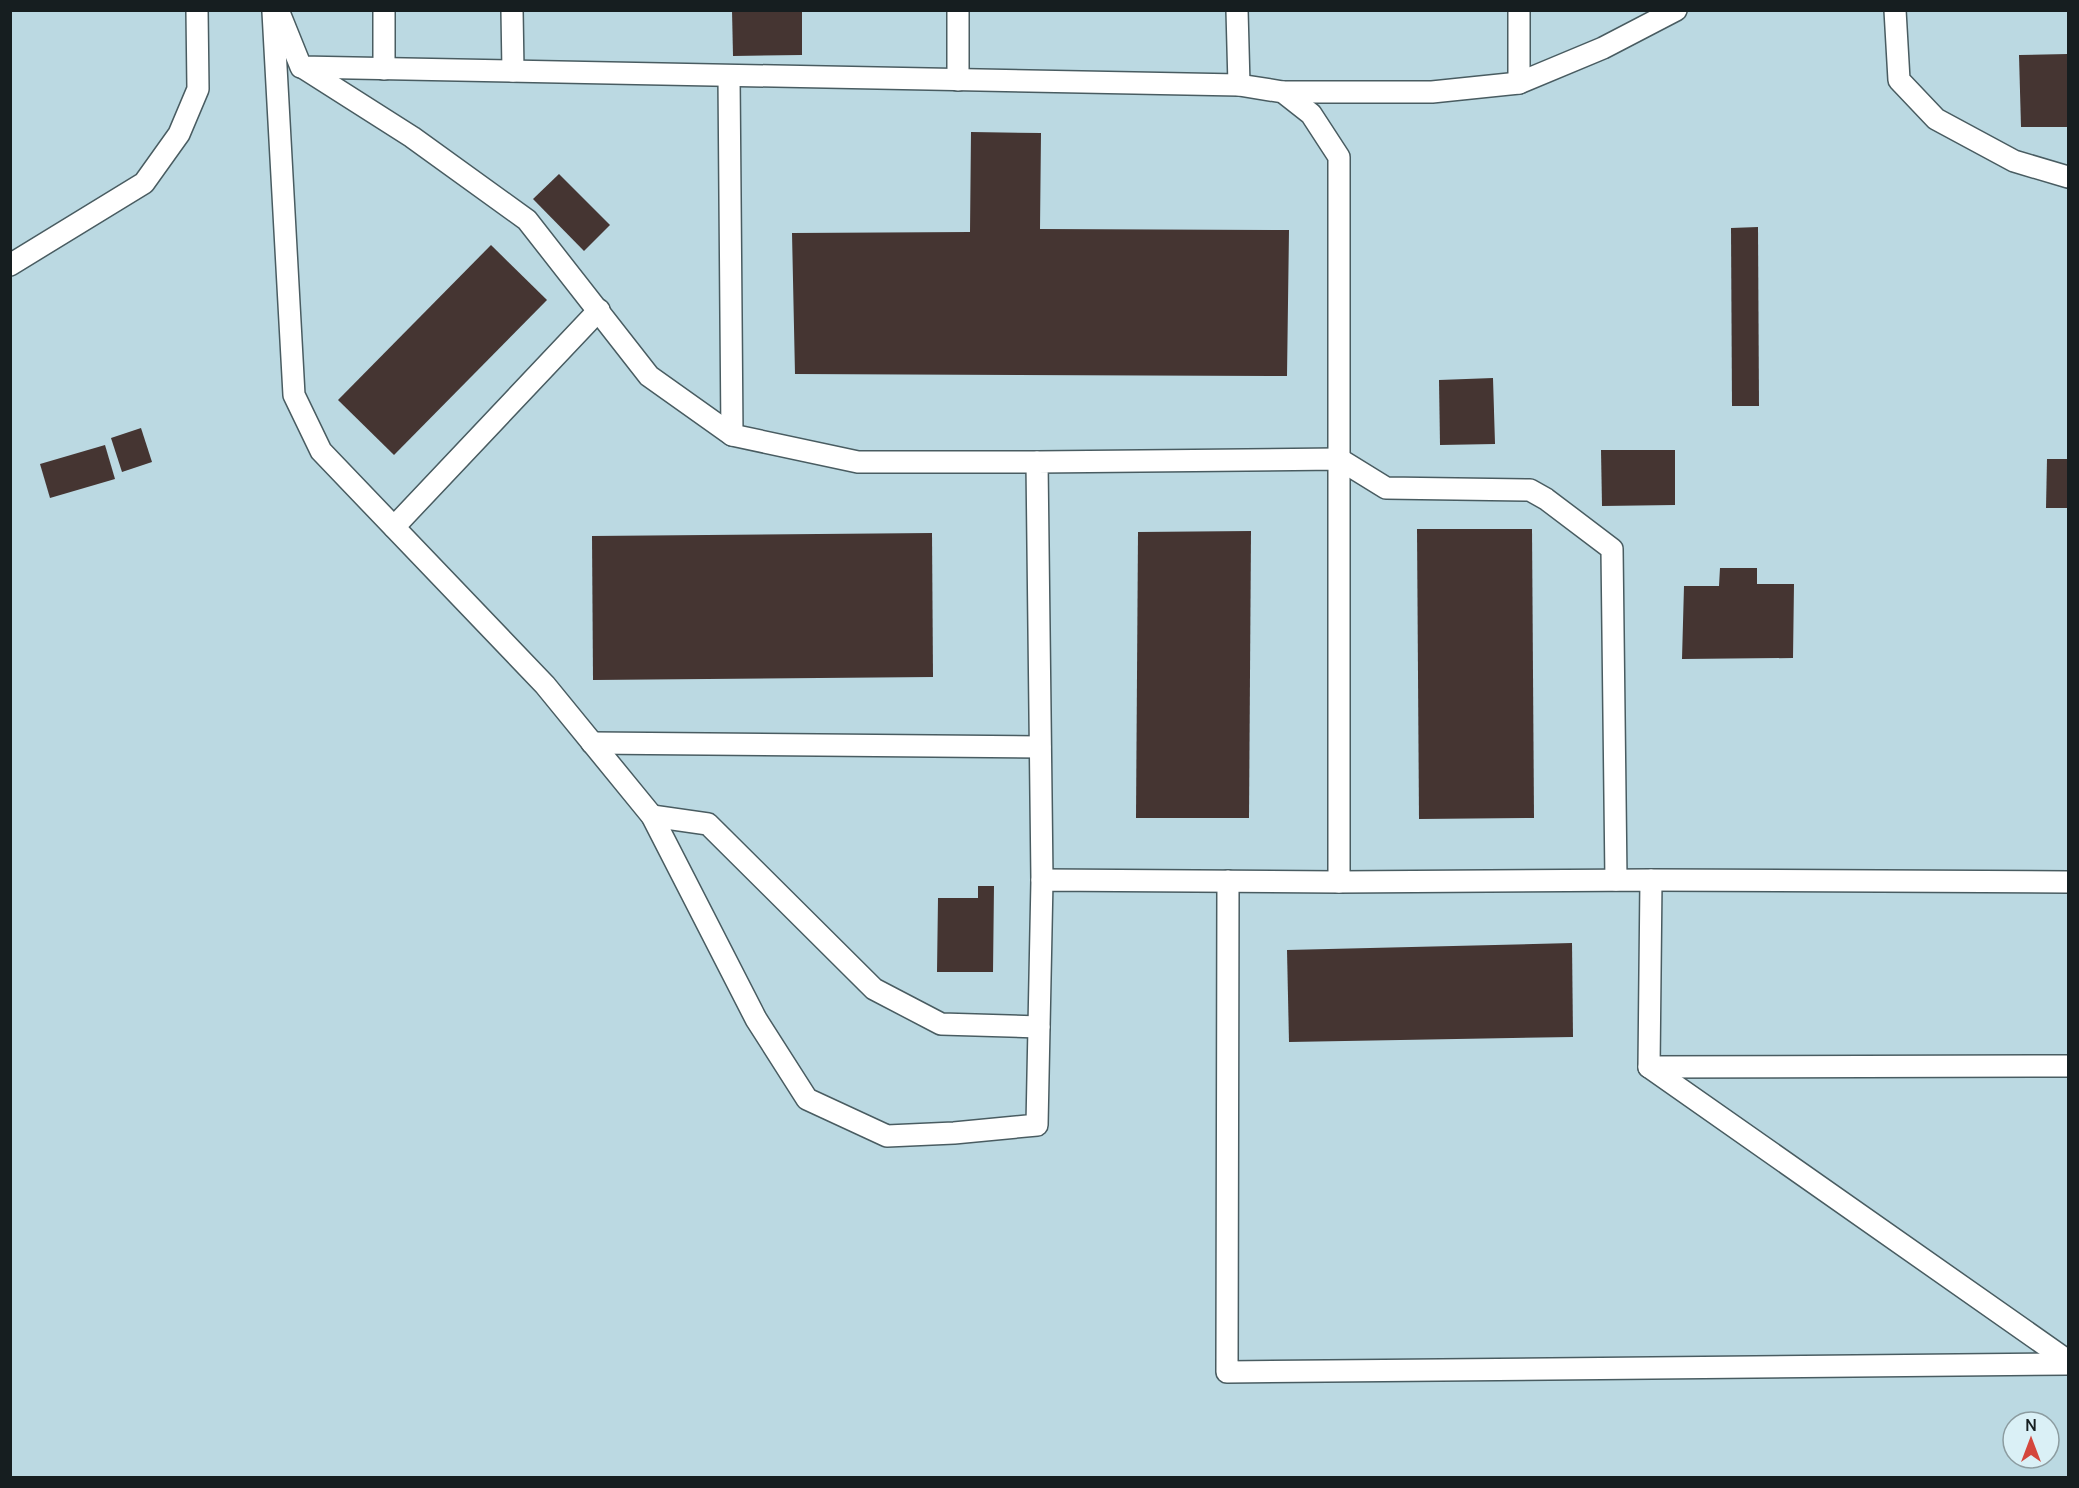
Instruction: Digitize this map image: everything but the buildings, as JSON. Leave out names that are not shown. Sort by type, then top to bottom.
[{"type":"lane","points":[[10,265],[144,183],[179,134],[198,89],[197,10]]},
{"type":"lane","points":[[273,10],[294,395],[321,451],[545,685],[652,816],[756,1019],[807,1099],[887,1136],[954,1133],[1037,1125],[1042,880],[1037,462]]},
{"type":"lane","points":[[278,10],[302,67],[412,137],[526,220],[649,376],[732,435],[858,462],[1339,459],[1386,488],[1530,490],[1546,499],[1612,549],[1616,880]]},
{"type":"lane","points":[[384,10],[384,69]]},
{"type":"lane","points":[[512,10],[513,71]]},
{"type":"lane","points":[[958,10],[958,80]]},
{"type":"lane","points":[[1238,10],[1239,85]]},
{"type":"lane","points":[[1519,10],[1519,83]]},
{"type":"lane","points":[[1895,10],[1899,80],[1936,119],[2014,161],[2068,177]]},
{"type":"lane","points":[[302,67],[1239,85],[1283,92],[1432,92],[1519,83],[1603,48],[1670,12]]},
{"type":"lane","points":[[729,76],[732,435]]},
{"type":"lane","points":[[1283,92],[1311,114],[1339,157],[1339,882]]},
{"type":"lane","points":[[394,527],[598,310]]},
{"type":"lane","points":[[592,743],[1040,747]]},
{"type":"lane","points":[[652,816],[708,824],[874,989],[941,1024],[1039,1027]]},
{"type":"lane","points":[[1042,880],[2068,882]]},
{"type":"lane","points":[[1649,1067],[1651,880]]},
{"type":"lane","points":[[1228,881],[1227,1372],[2068,1363]]},
{"type":"lane","points":[[1649,1067],[2068,1066]]},
{"type":"lane","points":[[1649,1067],[2068,1363]]},
{"type":"shaded area","points":[[10,11],[2068,11],[2068,1477],[11,1477]]}]
